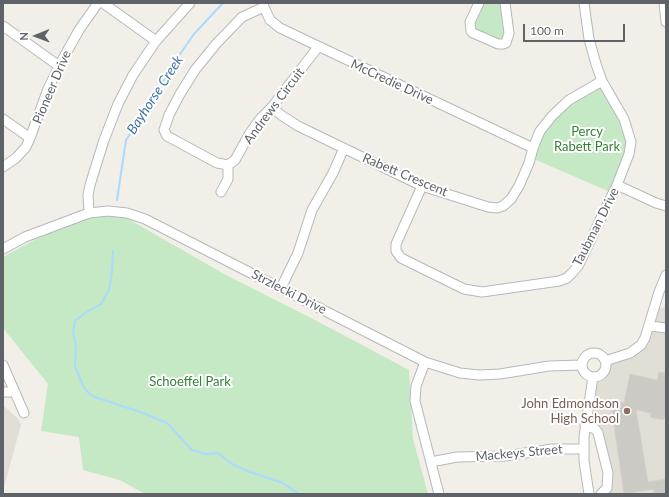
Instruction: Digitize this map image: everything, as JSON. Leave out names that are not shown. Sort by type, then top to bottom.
[{"type":"street","name":"Pioneer Drive","points":[[3,167],[21,153],[30,138],[48,89],[59,66],[79,30],[98,3]]},
{"type":"street","points":[[103,3],[156,41]]},
{"type":"street","points":[[89,213],[88,195],[90,185],[112,118],[133,75],[156,41],[190,3]]},
{"type":"street","points":[[479,3],[470,22],[471,31],[498,44],[502,44],[506,43],[509,32],[505,3]]},
{"type":"street","name":"Taubman Drive","points":[[422,186],[396,244],[396,251],[401,258],[464,289],[482,292],[559,281],[567,278],[578,266],[617,185],[629,154],[631,142],[624,119],[602,81],[589,39],[584,3]]},
{"type":"street","points":[[664,3],[666,22]]},
{"type":"street","points":[[221,192],[228,179],[228,165],[217,163],[167,136],[164,130],[169,115],[195,70],[216,44],[242,17],[264,5]]},
{"type":"street","name":"McCredie Drive","points":[[264,5],[270,20],[275,25],[318,47],[533,148]]},
{"type":"street","points":[[3,26],[59,66]]},
{"type":"street","name":"Andrews Circuit","points":[[228,165],[235,160],[250,133],[261,118],[272,107],[318,47]]},
{"type":"street","name":"Rabett Crescent","points":[[272,107],[286,119],[422,186],[488,207],[496,208],[502,206],[511,199],[519,186],[540,131],[552,116],[568,100],[602,81]]},
{"type":"street","points":[[3,119],[30,138]]},
{"type":"street","points":[[281,288],[298,253],[312,210],[333,173],[344,148]]},
{"type":"street","points":[[617,185],[666,206]]},
{"type":"street","name":"Strzlecki Drive","points":[[3,249],[25,237],[89,213],[98,211],[119,212],[141,217],[425,362],[460,373],[479,375],[500,374],[549,366],[582,365]]},
{"type":"street","points":[[605,361],[635,350],[646,338],[659,292],[666,275]]},
{"type":"street","points":[[650,326],[666,328]]},
{"type":"street","points":[[593,353],[602,356],[606,367],[604,372],[593,377],[585,373],[582,365],[585,357],[593,353]]},
{"type":"street","points":[[425,362],[416,386],[415,401],[439,494]]},
{"type":"street","points":[[3,365],[24,413]]},
{"type":"street","points":[[589,494],[583,449],[585,425],[593,377]]},
{"type":"street","points":[[3,392],[15,392]]},
{"type":"street","points":[[585,425],[595,428],[598,433],[608,473],[607,488],[601,494]]},
{"type":"street","name":"Mackeys Street","points":[[431,462],[457,457],[505,456],[552,449],[583,449]]},
{"type":"shaded area","name":"John Edmondson High School","points":[[666,307],[666,494],[601,494],[607,488],[599,436],[590,426],[595,377],[604,372],[606,364],[635,350],[655,309]]},
{"type":"shaded area","points":[[3,405],[18,419],[21,425],[3,491]]},
{"type":"green space","points":[[482,3],[502,3],[506,33],[503,40],[501,41],[473,30],[473,20]]},
{"type":"green space","name":"Percy Rabett Park","points":[[601,85],[620,119],[626,141],[626,150],[610,192],[534,159],[543,133],[555,117],[568,105]]},
{"type":"green space","name":"Schoeffel Park","points":[[99,215],[123,216],[226,275],[409,370],[413,439],[428,494],[145,494],[120,480],[83,470],[79,437],[41,431],[48,384],[3,328],[3,257],[53,230]]},
{"type":"building","points":[[659,372],[666,373],[666,418],[663,420],[650,417],[651,413],[636,410],[648,482],[666,479],[666,494],[654,494],[653,489],[624,494],[612,411],[614,401],[624,403],[630,374],[657,380]]},
{"type":"waterway","name":"Bayhorse Creek","points":[[117,200],[126,140],[194,34],[223,3]]},
{"type":"waterway","name":"Bayhorse Creek","points":[[113,251],[109,290],[101,304],[85,313],[75,321],[73,333],[76,345],[75,366],[84,388],[92,396],[143,413],[167,423],[192,450],[205,454],[218,453],[232,464],[247,471],[283,483],[299,494]]},
{"type":"place","name":"John Edmondson High School","points":[[627,411]]}]
